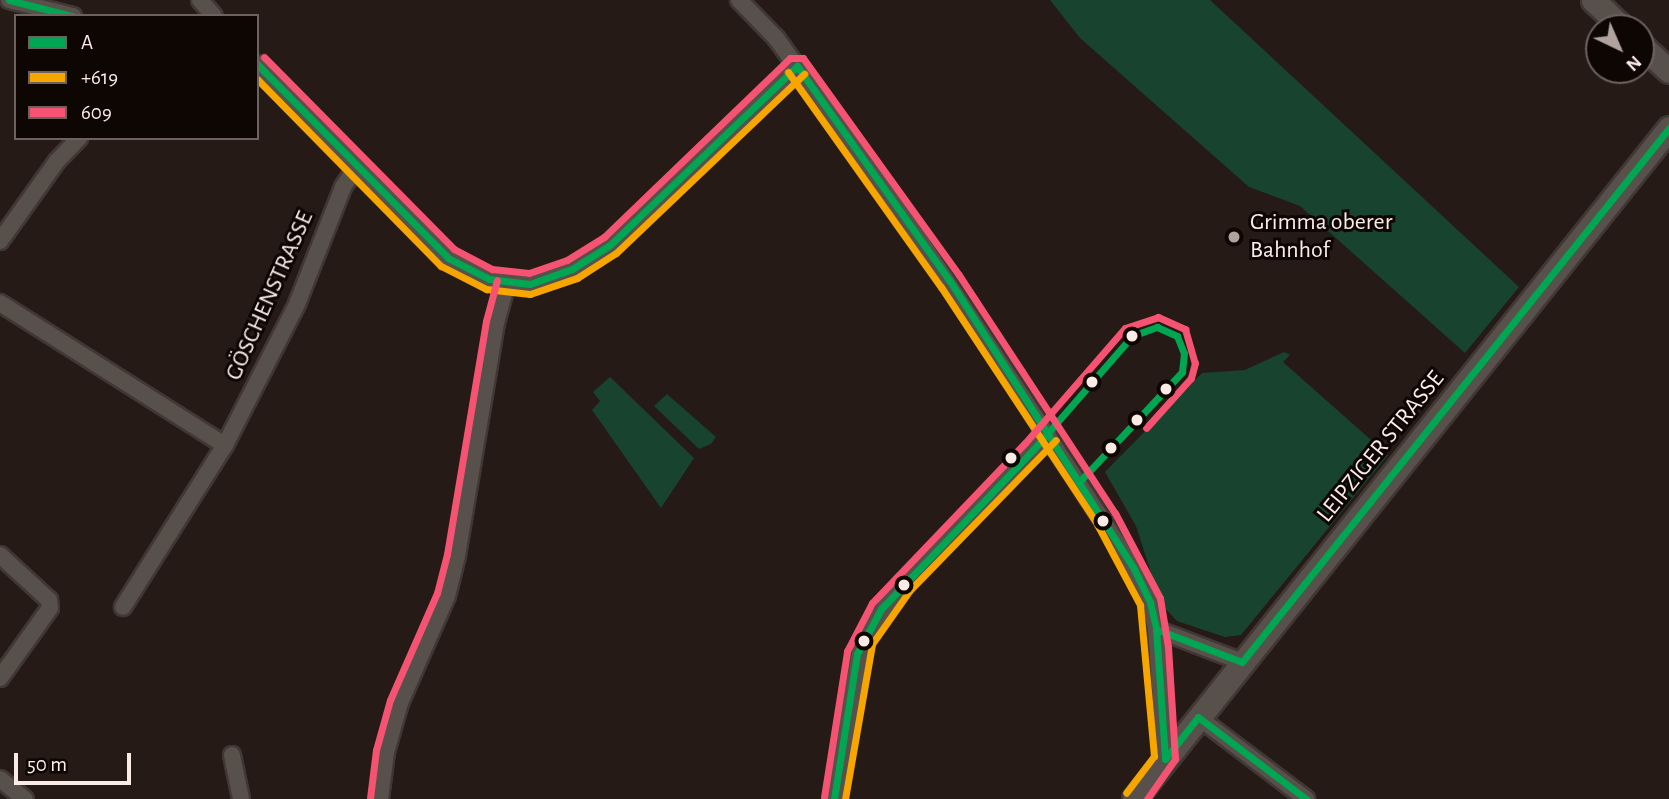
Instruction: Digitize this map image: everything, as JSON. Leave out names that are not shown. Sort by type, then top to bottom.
[{"type":"main road","points":[[1593,0],[1608,14]]},
{"type":"main road","points":[[1655,58],[1669,71]]},
{"type":"main road","name":"LEIPZIGER STRASSE","points":[[1134,799],[1669,128]]},
{"type":"street","points":[[9,0],[65,14]]},
{"type":"street","points":[[200,0],[212,14]]},
{"type":"street","points":[[739,0],[797,66],[950,281],[1133,567],[1150,602],[1156,629],[1165,759]]},
{"type":"street","points":[[259,66],[448,258],[472,272],[507,283],[546,279],[590,260],[636,222],[797,66]]},
{"type":"street","points":[[0,241],[57,160],[77,140]]},
{"type":"street","name":"GÖSCHENSTRASSE","points":[[123,607],[225,445],[297,304],[343,187],[356,167]]},
{"type":"street","points":[[380,799],[386,752],[400,703],[447,596],[457,556],[478,427],[507,283]]},
{"type":"street","points":[[0,303],[225,445]]},
{"type":"street","points":[[834,799],[862,640],[902,583],[1048,433]]},
{"type":"street","points":[[0,555],[49,600],[50,608],[0,678]]},
{"type":"street","points":[[1156,629],[1241,662]]},
{"type":"street","points":[[1198,717],[1306,799]]},
{"type":"street","points":[[232,754],[241,799]]},
{"type":"street","points":[[0,779],[25,799]]},
{"type":"green space","points":[[1050,0],[1210,0],[1519,287],[1465,353],[1300,206],[1249,187],[1080,38]]},
{"type":"green space","points":[[1284,352],[1290,355],[1283,362],[1388,455],[1241,635],[1225,637],[1177,621],[1161,604],[1136,526],[1105,472],[1202,373],[1245,370]]},
{"type":"green space","points":[[610,377],[694,458],[661,508],[592,410],[600,401],[593,392]]},
{"type":"green space","points":[[667,394],[716,437],[711,444],[699,449],[654,406]]},
{"type":"transit line","name":"A","points":[[9,0],[64,14]]},
{"type":"transit line","name":"609","points":[[264,57],[454,249],[492,269],[529,273],[567,260],[604,237],[790,58],[803,58],[959,275],[1115,513],[1160,598],[1168,647],[1175,759],[1147,799]]},
{"type":"transit line","name":"A","points":[[259,66],[448,258],[489,279],[530,284],[572,269],[610,245],[797,66]]},
{"type":"transit line","name":"A","points":[[797,66],[950,281],[1133,567],[1150,602],[1156,629],[1165,759]]},
{"type":"transit line","name":"+619","points":[[788,72],[941,287],[1097,524],[1140,605],[1154,756],[1126,793]]},
{"type":"transit line","name":"+619","points":[[259,81],[441,266],[486,289],[530,294],[577,278],[616,253],[804,74]]},
{"type":"transit line","name":"A","points":[[1156,629],[1242,662],[1669,128]]},
{"type":"transit line","name":"609","points":[[370,798],[376,750],[390,700],[437,593],[447,554],[486,321],[497,280]]},
{"type":"transit line","name":"609","points":[[824,797],[847,651],[872,603],[1025,443],[1125,328],[1158,317],[1185,329],[1195,363],[1191,378],[1146,428]]},
{"type":"transit line","name":"A","points":[[834,799],[857,654],[881,609],[1033,450],[1132,336],[1157,327],[1177,336],[1184,353],[1182,372],[1080,481]]},
{"type":"transit line","name":"+619","points":[[845,799],[872,644],[910,590],[1056,440]]},
{"type":"transit line","name":"A","points":[[1165,759],[1198,717],[1306,799]]},
{"type":"place","name":"Grimma oberer Bahnhof","points":[[1234,237]]}]
